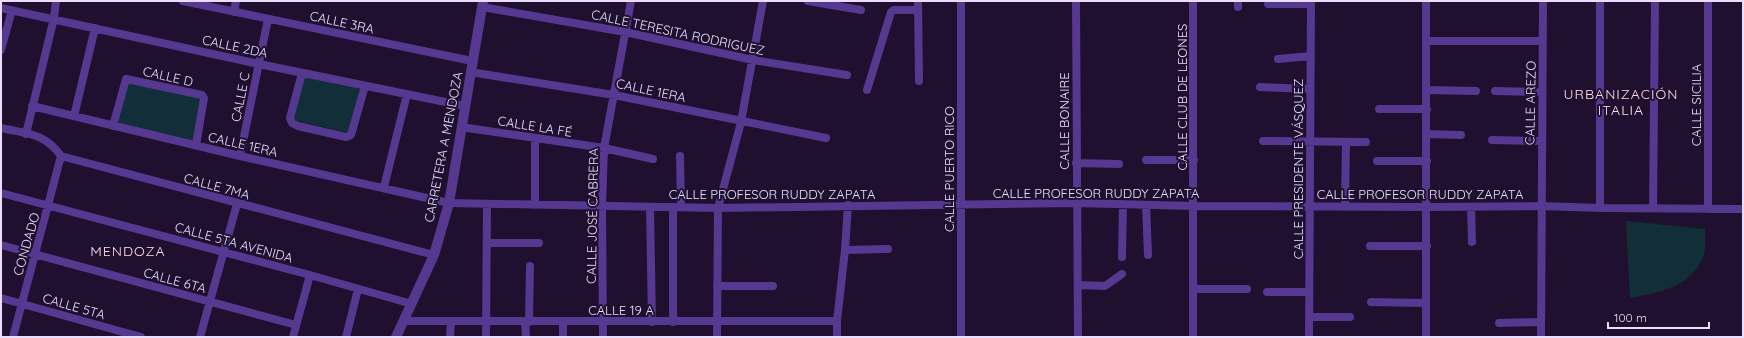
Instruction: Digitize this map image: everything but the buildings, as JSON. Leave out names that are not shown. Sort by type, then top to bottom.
[{"type":"street","points":[[26,134],[54,18],[56,1]]},
{"type":"street","name":"CALLE 3RA","points":[[183,1],[472,61]]},
{"type":"street","points":[[234,12],[236,1]]},
{"type":"street","name":"CALLE JOSÉ CABRERA","points":[[603,337],[602,206],[604,148],[631,1]]},
{"type":"street","points":[[717,337],[718,208],[741,122],[763,1]]},
{"type":"street","points":[[808,1],[861,10]]},
{"type":"street","points":[[918,1],[919,81]]},
{"type":"street","name":"CALLE PUERTO RICO","points":[[961,1],[961,337]]},
{"type":"street","name":"CALLE BONAIRE","points":[[1076,1],[1076,203],[1078,337]]},
{"type":"street","name":"CALLE CLUB DE LEONES","points":[[1193,1],[1193,337]]},
{"type":"street","points":[[1426,1],[1426,337]]},
{"type":"street","name":"CALLE AREZO","points":[[1541,337],[1543,1]]},
{"type":"street","points":[[1600,1],[1600,208]]},
{"type":"street","points":[[1653,208],[1655,1]]},
{"type":"street","name":"CALLE SICILIA","points":[[1708,1],[1708,209]]},
{"type":"street","points":[[1268,4],[1311,3]]},
{"type":"street","name":"CALLE PRESIDENTE VÁSQUEZ","points":[[1309,337],[1311,3]]},
{"type":"street","name":"CALLE TERESITA RODRIGUEZ","points":[[482,4],[625,32],[753,60],[847,75]]},
{"type":"street","name":"CARRETERA A MENDOZA","points":[[396,337],[434,255],[449,203],[482,4]]},
{"type":"street","name":"CALLE 2DA","points":[[1,8],[54,18],[259,64],[464,106]]},
{"type":"street","points":[[1,50],[12,10]]},
{"type":"street","points":[[867,90],[891,12],[894,10],[918,10]]},
{"type":"street","name":"CALLE C","points":[[240,156],[268,19]]},
{"type":"street","points":[[74,116],[94,28]]},
{"type":"street","points":[[1427,40],[1542,41]]},
{"type":"street","points":[[1278,59],[1310,56]]},
{"type":"street","name":"CALLE 1ERA","points":[[470,72],[614,95],[741,122],[826,138]]},
{"type":"street","points":[[302,73],[290,118],[292,123],[298,126],[346,137],[351,135],[354,128],[365,86]]},
{"type":"street","name":"CALLE D","points":[[112,126],[126,79],[202,95],[204,98],[196,145]]},
{"type":"street","points":[[1260,87],[1310,89]]},
{"type":"street","points":[[1427,90],[1476,92]]},
{"type":"street","points":[[1495,91],[1542,92]]},
{"type":"street","points":[[384,188],[407,94]]},
{"type":"street","name":"CALLE 1ERA","points":[[32,106],[240,156],[449,203]]},
{"type":"street","points":[[1379,109],[1427,109]]},
{"type":"street","name":"CALLE LA FÉ","points":[[461,127],[604,148],[653,159]]},
{"type":"street","points":[[1,128],[43,138],[53,145],[61,156]]},
{"type":"street","points":[[1427,134],[1461,135]]},
{"type":"street","points":[[536,138],[536,205]]},
{"type":"street","points":[[1492,140],[1541,140]]},
{"type":"street","points":[[1263,141],[1366,142]]},
{"type":"street","points":[[1345,206],[1346,142]]},
{"type":"street","name":"CALLE 7MA","points":[[61,156],[237,204],[434,255]]},
{"type":"street","name":"CONDADO","points":[[13,337],[61,156]]},
{"type":"street","points":[[673,322],[680,156]]},
{"type":"street","points":[[1146,160],[1194,160]]},
{"type":"street","points":[[1377,161],[1427,161]]},
{"type":"street","points":[[1076,163],[1119,164]]},
{"type":"street","name":"CALLE 5TA AVENIDA","points":[[1,192],[412,304]]},
{"type":"street","name":"CALLE PROFESOR RUDDY ZAPATA","points":[[449,203],[718,208],[1076,203],[1194,206],[1541,206],[1743,209]]},
{"type":"street","points":[[200,337],[211,302],[237,204]]},
{"type":"street","points":[[486,337],[487,204]]},
{"type":"street","points":[[1122,257],[1123,204]]},
{"type":"street","points":[[837,337],[837,321],[845,250],[848,205]]},
{"type":"street","points":[[1146,205],[1148,255]]},
{"type":"street","points":[[650,207],[652,322]]},
{"type":"street","points":[[1471,207],[1472,242]]},
{"type":"street","points":[[486,243],[539,243]]},
{"type":"street","name":"CALLE 6TA","points":[[1,245],[296,325]]},
{"type":"street","points":[[1370,246],[1426,246]]},
{"type":"street","points":[[845,250],[888,249]]},
{"type":"street","points":[[526,337],[530,266]]},
{"type":"street","points":[[1078,285],[1105,286],[1122,274]]},
{"type":"street","points":[[293,337],[310,275]]},
{"type":"street","points":[[717,286],[772,286]]},
{"type":"street","points":[[346,337],[358,289]]},
{"type":"street","points":[[1194,289],[1247,289]]},
{"type":"street","points":[[1267,292],[1309,292]]},
{"type":"street","name":"CALLE 5TA","points":[[1,298],[141,337]]},
{"type":"street","points":[[1371,302],[1426,303]]},
{"type":"street","points":[[1309,317],[1350,317]]},
{"type":"street","name":"CALLE 19 A","points":[[404,321],[837,321]]},
{"type":"street","points":[[450,337],[451,322]]},
{"type":"street","points":[[563,322],[563,337]]},
{"type":"street","points":[[1500,323],[1541,322]]},
{"type":"shaded area","points":[[304,77],[360,89],[350,133],[293,120]]},
{"type":"shaded area","points":[[127,81],[200,97],[193,141],[115,122]]},
{"type":"shaded area","points":[[1626,221],[1705,229],[1705,251],[1699,265],[1684,281],[1674,286],[1652,294],[1630,298]]},
{"type":"district","name":"URBANIZACIÓN ITALIA","points":[[1621,102]]},
{"type":"district","name":"MENDOZA","points":[[128,251]]}]
